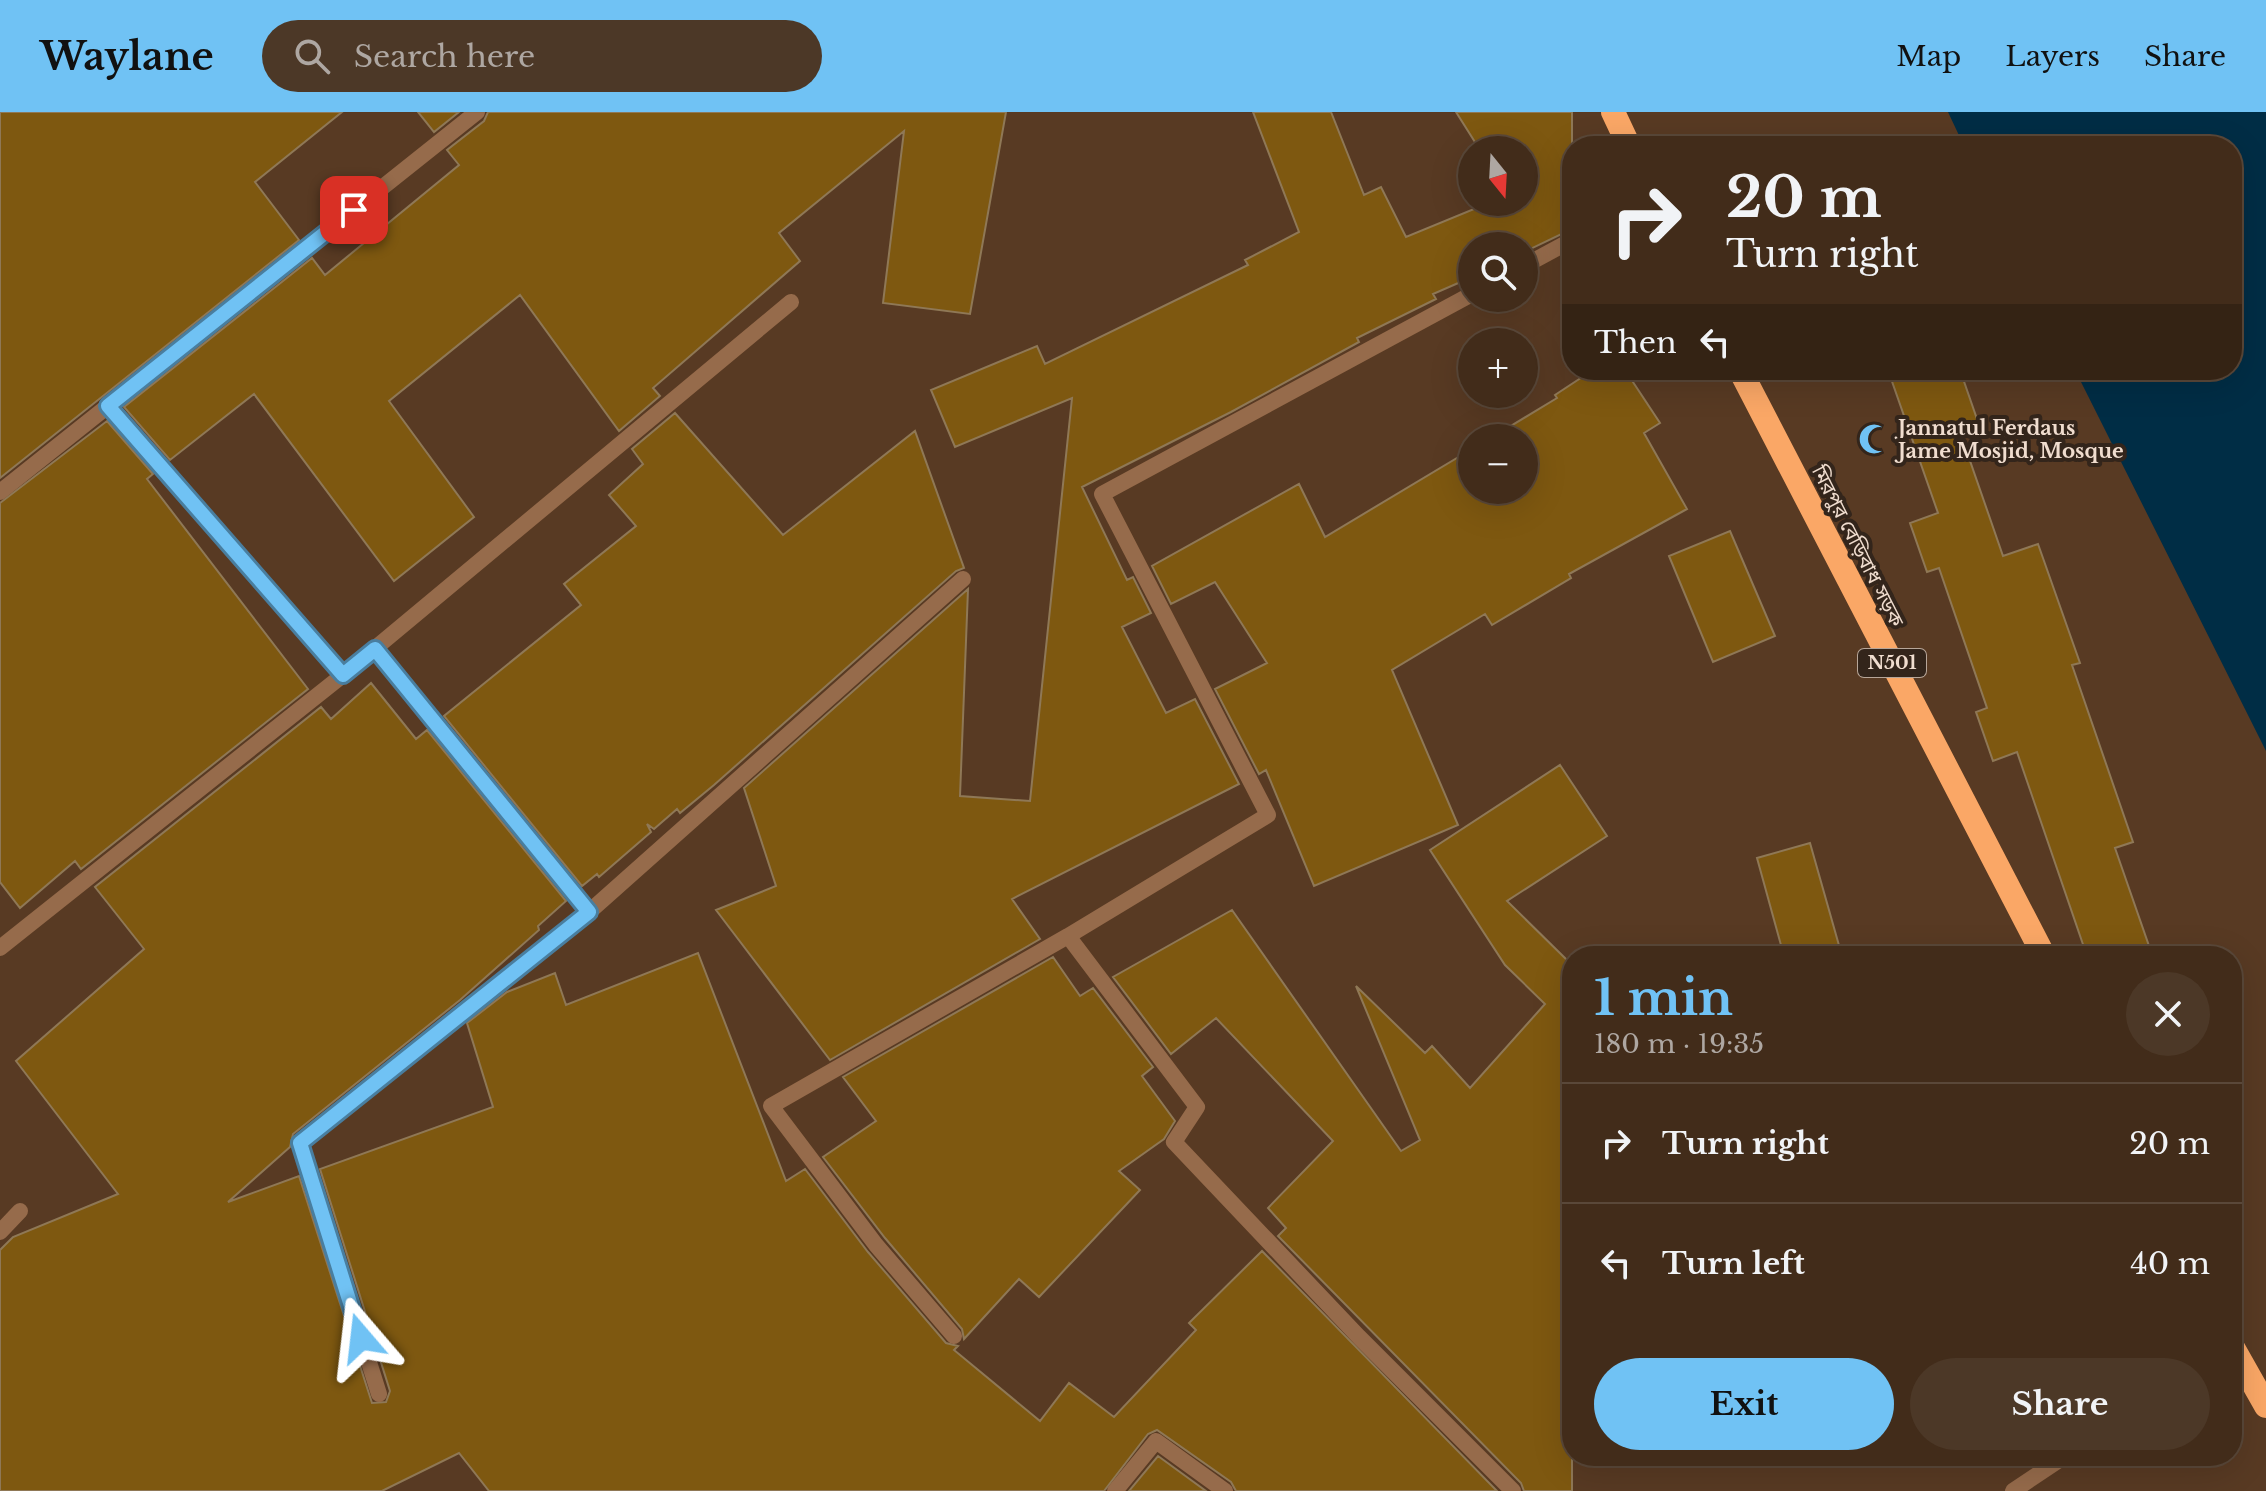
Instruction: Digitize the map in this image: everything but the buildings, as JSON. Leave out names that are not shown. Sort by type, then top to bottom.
[{"type":"highway","points":[[1613,112],[1624,136]]},
{"type":"highway","name":"মিরপুর বেড়িবাধ সড়ক","points":[[1745,380],[2039,946]]},
{"type":"highway","points":[[2242,1364],[2266,1406]]},
{"type":"street","points":[[0,492],[477,112]]},
{"type":"street","points":[[1538,258],[1562,245]]},
{"type":"street","points":[[0,948],[375,649],[791,302]]},
{"type":"street","points":[[954,1336],[876,1245],[771,1106],[1068,936],[1268,815],[1102,494],[1458,302]]},
{"type":"street","points":[[108,406],[343,675]]},
{"type":"street","points":[[379,1394],[300,1143],[589,912],[963,579]]},
{"type":"street","points":[[375,649],[589,912]]},
{"type":"street","points":[[1068,936],[1197,1107],[1174,1142],[1359,1337],[1513,1491]]},
{"type":"street","points":[[0,1232],[20,1211]]},
{"type":"street","points":[[1115,1491],[1156,1441],[1225,1491]]},
{"type":"street","points":[[2013,1491],[2050,1466]]},
{"type":"water","points":[[1948,112],[2266,112],[2266,751],[2080,380],[2242,380],[2242,136],[1959,136]]},
{"type":"place","name":"Jannatul Ferdaus Jame Mosjid, Mosque","points":[[1874,439]]},
{"type":"route","points":[[354,210],[108,406],[343,675],[375,649],[589,912],[300,1143],[361,1338]]}]
